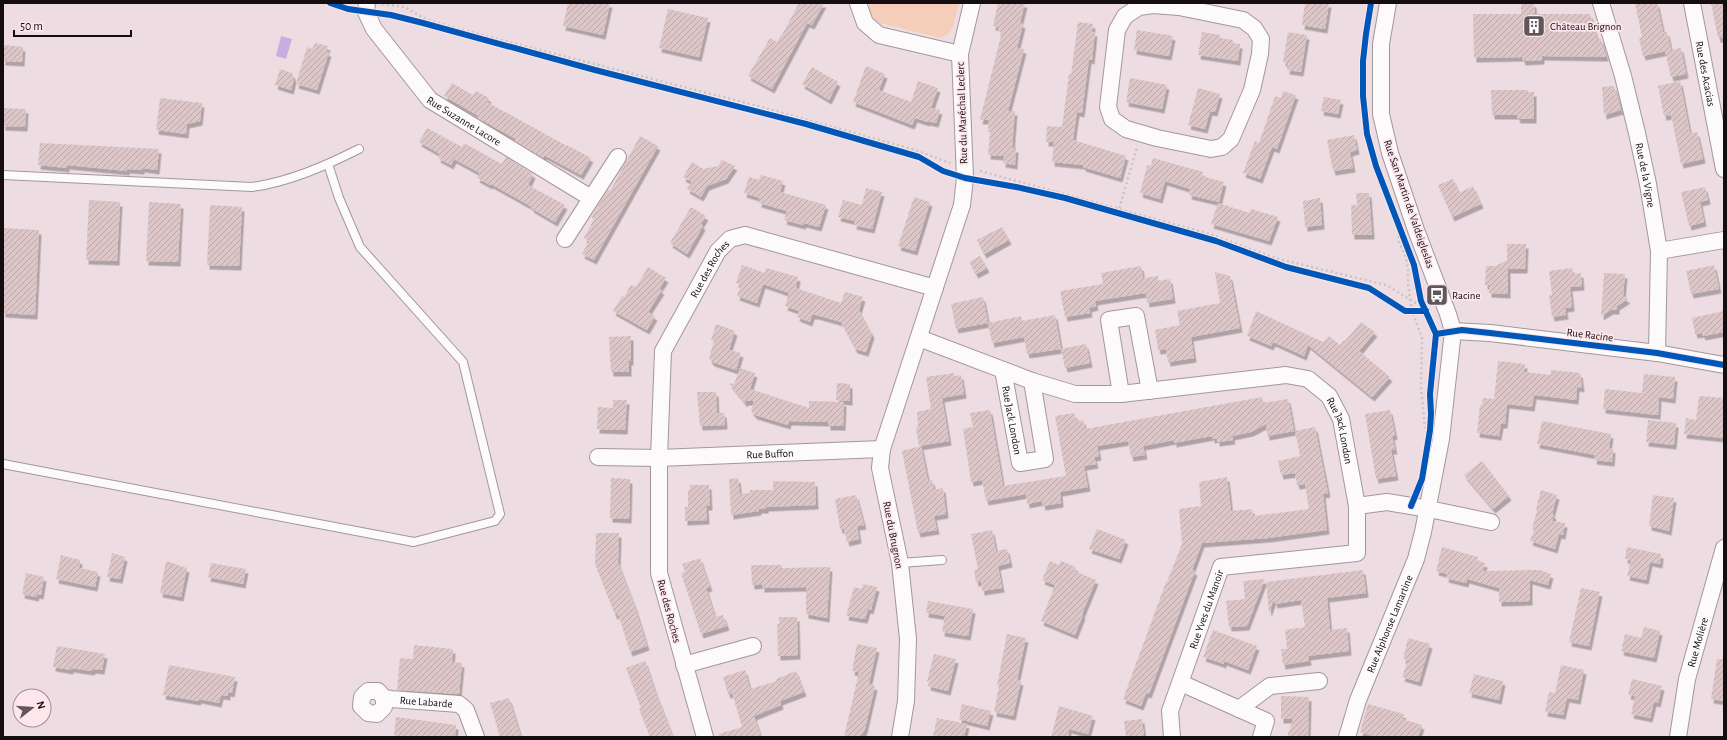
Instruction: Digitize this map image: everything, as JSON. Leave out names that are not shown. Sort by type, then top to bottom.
[{"type":"street","points":[[858,3],[864,23],[879,35],[960,54]]},
{"type":"street","name":"Rue du Maréchal Leclerc","points":[[918,338],[962,205],[965,178],[960,54],[972,3]]},
{"type":"street","name":"Rue San Martin de Valdeigleslas","points":[[1388,3],[1381,44],[1381,114],[1390,153],[1453,331]]},
{"type":"street","name":"Rue de la Vigne","points":[[1601,3],[1623,76],[1637,133],[1648,184],[1659,251],[1657,353]]},
{"type":"street","name":"Rue des Acacias","points":[[1692,3],[1724,168]]},
{"type":"street","points":[[1153,5],[1180,5],[1243,20],[1254,28],[1261,39],[1260,54],[1252,90],[1231,139],[1222,147],[1211,149],[1126,129],[1112,119],[1108,107],[1117,30],[1125,16],[1139,7],[1153,5]]},
{"type":"street","name":"Rue Suzanne Lacore","points":[[370,6],[374,29],[430,100],[591,198]]},
{"type":"street","points":[[565,239],[618,157]]},
{"type":"street","name":"Rue des Roches","points":[[705,737],[659,573],[659,458],[663,351],[718,251],[730,239],[745,235],[935,288]]},
{"type":"street","points":[[1659,251],[1724,240]]},
{"type":"street","points":[[1121,394],[1108,320],[1136,316],[1150,391]]},
{"type":"street","name":"Rue Racine","points":[[1453,331],[1490,333],[1657,353],[1724,365]]},
{"type":"street","name":"Rue Alphonse Lamartine","points":[[1347,737],[1358,700],[1416,559],[1429,509],[1441,439],[1453,331]]},
{"type":"street","name":"Rue Jack London","points":[[918,338],[1032,381],[1075,394],[1121,394],[1286,375],[1308,379],[1329,396],[1341,419],[1357,506]]},
{"type":"street","name":"Rue du Brugnon","points":[[900,737],[906,701],[908,639],[900,562],[880,468],[882,449],[918,338]]},
{"type":"street","name":"Rue Jack London","points":[[1003,370],[1020,463],[1045,459],[1032,381]]},
{"type":"street","name":"Rue Buffon","points":[[659,458],[882,449]]},
{"type":"street","points":[[598,457],[659,458]]},
{"type":"street","points":[[1357,506],[1387,502],[1491,522]]},
{"type":"street","name":"Rue Yves du Manoir","points":[[1172,737],[1170,711],[1221,567],[1357,553],[1357,506]]},
{"type":"street","name":"Rue Molière","points":[[1678,737],[1687,679],[1724,548]]},
{"type":"street","points":[[684,665],[753,646]]},
{"type":"street","points":[[1239,709],[1270,686],[1319,681]]},
{"type":"street","points":[[1181,683],[1266,721],[1261,737]]},
{"type":"street","name":"Rue Labarde","points":[[384,702],[458,712],[466,710],[476,737]]},
{"type":"lane","points":[[3,175],[252,187],[267,185],[328,164],[359,149]]},
{"type":"lane","points":[[3,464],[414,542],[495,521],[500,514],[464,362],[360,246],[339,198],[328,164]]},
{"type":"lane","points":[[900,562],[942,560]]},
{"type":"path","points":[[370,6],[405,6],[423,18],[459,29],[751,104],[915,150],[954,164]]},
{"type":"path","points":[[416,21],[595,70],[806,124],[925,161]]},
{"type":"path","points":[[1119,211],[1141,133]]},
{"type":"path","points":[[978,171],[1119,211],[1216,241],[1286,267],[1369,288]]},
{"type":"path","points":[[1001,184],[1065,198],[1210,234],[1275,258],[1386,285],[1427,312]]},
{"type":"path","points":[[1398,225],[1399,242],[1406,257],[1408,269],[1408,284],[1412,311],[1422,338],[1421,388],[1428,433]]},
{"type":"path","points":[[1398,225],[1416,271]]},
{"type":"path","points":[[1420,295],[1427,312]]},
{"type":"path","points":[[1405,311],[1435,313]]},
{"type":"path","points":[[1428,433],[1431,419]]},
{"type":"shaded area","points":[[869,3],[959,3],[952,29],[945,36],[940,38],[880,23],[872,15]]},
{"type":"shaded area","points":[[281,36],[292,39],[286,59],[276,56]]},
{"type":"building","points":[[568,3],[610,3],[603,35],[563,26]]},
{"type":"building","points":[[799,3],[824,3],[812,25],[807,23],[772,89],[748,76],[770,38],[777,42],[782,35]]},
{"type":"building","points":[[998,3],[1025,3],[1020,23],[1023,24],[1017,48],[1024,49],[1008,111],[1015,111],[1012,148],[1016,148],[1015,165],[1003,163],[1004,156],[988,155],[990,132],[988,132],[989,120],[980,120],[1002,32],[998,31],[999,27],[993,26]]},
{"type":"building","points":[[1305,3],[1329,3],[1325,29],[1302,25]]},
{"type":"building","name":"Château Brignon","points":[[1521,3],[1534,3],[1535,14],[1590,14],[1597,39],[1601,39],[1606,57],[1542,56],[1542,60],[1523,61],[1522,57],[1474,58],[1473,14],[1521,14]]},
{"type":"building","points":[[1635,3],[1657,3],[1663,32],[1667,32],[1671,50],[1643,56],[1639,38],[1642,37]]},
{"type":"building","points":[[1711,3],[1724,3],[1724,38],[1718,38]]},
{"type":"building","points":[[668,9],[708,18],[699,57],[659,48]]},
{"type":"building","points":[[1078,22],[1093,24],[1092,32],[1095,32],[1092,60],[1089,59],[1082,113],[1077,112],[1073,140],[1126,156],[1120,178],[1083,167],[1083,165],[1052,162],[1054,142],[1046,142],[1047,126],[1062,127]]},
{"type":"building","points":[[1137,30],[1173,36],[1169,56],[1134,50]]},
{"type":"building","points":[[1202,32],[1220,35],[1220,38],[1233,40],[1233,43],[1240,44],[1238,61],[1198,55]]},
{"type":"building","points":[[1288,32],[1307,35],[1301,72],[1287,70],[1288,63],[1283,62]]},
{"type":"building","points":[[315,43],[328,46],[326,52],[329,52],[317,90],[296,84],[307,47],[312,49]]},
{"type":"building","points":[[3,45],[23,47],[22,62],[3,61]]},
{"type":"building","points":[[1681,48],[1686,74],[1671,77],[1665,51]]},
{"type":"building","points":[[866,66],[885,74],[879,90],[911,102],[918,81],[938,88],[931,108],[940,110],[936,123],[915,118],[912,125],[853,102]]},
{"type":"building","points":[[812,67],[838,82],[829,100],[802,84]]},
{"type":"building","points":[[280,69],[292,73],[294,79],[291,90],[275,85]]},
{"type":"building","points":[[1130,78],[1167,85],[1162,109],[1126,102]]},
{"type":"building","points":[[1680,81],[1690,133],[1697,132],[1703,159],[1681,164],[1671,115],[1664,116],[1658,86]]},
{"type":"building","points":[[452,83],[473,95],[476,91],[489,98],[487,102],[591,158],[581,175],[544,155],[543,158],[515,141],[516,139],[478,118],[479,116],[444,96]]},
{"type":"building","points":[[1614,86],[1621,110],[1604,115],[1602,87]]},
{"type":"building","points":[[1198,88],[1220,94],[1215,112],[1210,111],[1205,129],[1188,125]]},
{"type":"building","points":[[1491,90],[1528,90],[1528,92],[1534,92],[1534,119],[1518,119],[1517,115],[1492,115]]},
{"type":"building","points":[[1283,91],[1296,95],[1277,149],[1272,147],[1260,179],[1243,173],[1255,141],[1259,143],[1275,96],[1281,98]]},
{"type":"building","points":[[1324,97],[1341,100],[1338,114],[1321,111]]},
{"type":"building","points":[[160,98],[202,103],[200,121],[187,124],[186,134],[156,130]]},
{"type":"building","points":[[3,108],[26,109],[25,127],[3,126]]},
{"type":"building","points":[[427,128],[462,147],[464,143],[502,164],[506,157],[533,174],[528,185],[565,205],[555,222],[531,208],[532,207],[491,184],[490,185],[477,178],[480,173],[454,159],[451,165],[438,158],[440,154],[419,142]]},
{"type":"building","points":[[1354,135],[1357,150],[1350,152],[1353,168],[1333,171],[1327,140]]},
{"type":"building","points":[[640,136],[658,146],[594,260],[582,254],[589,241],[584,238],[594,219],[591,217],[608,190],[610,191]]},
{"type":"building","points":[[40,143],[159,149],[157,170],[142,168],[142,170],[127,169],[127,171],[67,165],[67,168],[38,165]]},
{"type":"building","points":[[1153,158],[1203,172],[1202,176],[1224,182],[1219,202],[1189,195],[1190,189],[1165,181],[1160,199],[1140,193],[1147,166],[1151,165]]},
{"type":"building","points":[[722,160],[735,166],[726,179],[707,186],[701,197],[687,189],[692,182],[683,177],[692,162],[703,169],[718,166]]},
{"type":"building","points":[[761,175],[783,181],[780,192],[826,205],[819,227],[784,220],[787,211],[759,203],[760,198],[744,193],[749,177],[759,180]]},
{"type":"building","points":[[1453,179],[1459,193],[1473,186],[1481,204],[1452,217],[1438,185]]},
{"type":"building","points":[[1705,187],[1708,200],[1700,202],[1704,222],[1689,226],[1681,192]]},
{"type":"building","points":[[866,188],[882,192],[872,229],[854,225],[855,221],[838,217],[843,200],[862,205]]},
{"type":"building","points":[[1356,193],[1369,193],[1372,235],[1352,235],[1351,205],[1357,205]]},
{"type":"building","points":[[914,197],[930,202],[915,251],[898,246]]},
{"type":"building","points":[[1320,198],[1322,225],[1305,227],[1303,201]]},
{"type":"building","points":[[89,200],[120,202],[117,261],[86,260]]},
{"type":"building","points":[[149,202],[181,204],[178,262],[146,261]]},
{"type":"building","points":[[1218,203],[1250,213],[1251,209],[1278,217],[1269,241],[1211,224]]},
{"type":"building","points":[[210,205],[242,207],[239,266],[207,265]]},
{"type":"building","points":[[691,207],[706,216],[701,224],[703,226],[687,254],[670,243]]},
{"type":"building","points":[[1002,227],[1009,240],[984,254],[977,240]]},
{"type":"building","points":[[3,228],[39,230],[35,315],[3,313]]},
{"type":"building","points":[[1507,244],[1526,244],[1525,269],[1508,269],[1508,294],[1489,293],[1489,285],[1485,285],[1486,266],[1496,266],[1507,260]]},
{"type":"building","points":[[980,256],[987,268],[976,274],[969,262]]},
{"type":"building","points":[[742,265],[765,273],[766,268],[798,277],[796,288],[841,303],[845,292],[863,297],[859,310],[872,334],[866,352],[855,349],[841,322],[816,315],[812,315],[810,322],[797,317],[799,311],[785,306],[789,293],[763,284],[757,303],[737,296],[741,285],[736,283]]},
{"type":"building","points":[[1714,265],[1719,289],[1691,294],[1686,271]]},
{"type":"building","points":[[1141,266],[1143,278],[1158,276],[1158,281],[1170,279],[1173,299],[1147,303],[1146,293],[1095,301],[1096,306],[1089,308],[1090,313],[1065,317],[1060,291],[1103,284],[1101,273]]},
{"type":"building","points":[[648,267],[666,278],[659,289],[662,290],[648,312],[655,316],[647,330],[613,311],[631,285],[636,287]]},
{"type":"building","points":[[1572,268],[1573,274],[1581,273],[1582,286],[1570,287],[1572,307],[1565,308],[1566,315],[1552,317],[1549,295],[1552,295],[1549,271]]},
{"type":"building","points":[[1215,272],[1230,276],[1240,328],[1191,337],[1194,358],[1168,362],[1166,349],[1158,350],[1155,330],[1180,325],[1177,311],[1220,303]]},
{"type":"building","points":[[1604,273],[1625,274],[1623,296],[1628,299],[1617,306],[1617,310],[1611,310],[1601,316]]},
{"type":"building","points":[[983,297],[988,323],[956,329],[951,304]]},
{"type":"building","points":[[1256,311],[1323,342],[1329,336],[1340,345],[1361,322],[1375,332],[1359,351],[1390,377],[1372,397],[1308,345],[1304,356],[1273,342],[1271,346],[1247,336]]},
{"type":"building","points":[[1724,311],[1724,332],[1703,336],[1702,333],[1695,334],[1692,318]]},
{"type":"building","points":[[1055,315],[1061,349],[1027,354],[1024,337],[992,343],[988,323],[1021,316],[1022,321]]},
{"type":"building","points":[[716,324],[735,331],[729,350],[741,353],[736,370],[712,362],[709,358],[714,341],[711,340]]},
{"type":"building","points":[[631,336],[631,361],[629,361],[629,372],[611,372],[609,337]]},
{"type":"building","points":[[1086,344],[1090,363],[1065,368],[1061,349]]},
{"type":"building","points":[[1498,361],[1525,364],[1524,372],[1551,375],[1551,370],[1580,373],[1582,388],[1577,387],[1576,400],[1534,395],[1532,407],[1507,404],[1505,424],[1501,424],[1499,436],[1477,433],[1480,405],[1482,405],[1483,398],[1494,399]]},
{"type":"building","points":[[740,368],[755,373],[750,389],[809,408],[809,401],[844,402],[843,426],[828,426],[828,422],[789,421],[788,425],[755,415],[751,411],[754,401],[746,401],[745,403],[729,383],[734,384]]},
{"type":"building","points":[[954,373],[954,376],[961,375],[964,394],[942,398],[949,441],[919,446],[916,428],[918,427],[917,412],[931,409],[926,377]]},
{"type":"building","points":[[1644,374],[1675,377],[1673,399],[1659,397],[1658,415],[1603,409],[1605,389],[1642,393]]},
{"type":"building","points":[[837,383],[850,384],[850,401],[836,400]]},
{"type":"building","points":[[697,392],[716,392],[717,413],[724,413],[725,425],[700,426]]},
{"type":"building","points":[[1699,396],[1724,398],[1723,438],[1684,434],[1686,418],[1696,420]]},
{"type":"building","points":[[1262,397],[1263,403],[1288,399],[1294,431],[1267,436],[1266,424],[1251,432],[1232,436],[1233,440],[1217,442],[1217,438],[1212,439],[1212,436],[1174,443],[1174,440],[1143,446],[1145,455],[1131,457],[1128,441],[1097,446],[1099,456],[1094,457],[1096,464],[1084,466],[1088,487],[1060,492],[1061,503],[1043,506],[1042,501],[1027,504],[1026,494],[986,501],[982,480],[971,482],[963,429],[973,427],[970,413],[990,410],[1003,486],[1066,476],[1055,416],[1074,413],[1076,421],[1083,420],[1085,429]]},
{"type":"building","points":[[613,400],[627,400],[625,430],[597,429],[598,407],[613,408]]},
{"type":"building","points":[[1390,410],[1395,435],[1392,436],[1395,450],[1391,450],[1396,476],[1376,479],[1365,414]]},
{"type":"building","points":[[1648,420],[1676,423],[1674,445],[1646,442]]},
{"type":"building","points":[[1542,421],[1611,434],[1609,448],[1613,449],[1612,462],[1594,460],[1595,455],[1537,444]]},
{"type":"building","points":[[1315,427],[1328,493],[1323,494],[1327,530],[1268,538],[1202,543],[1192,570],[1195,571],[1149,694],[1146,693],[1141,706],[1123,699],[1166,582],[1182,544],[1179,509],[1201,506],[1199,482],[1227,477],[1231,511],[1252,509],[1253,516],[1309,509],[1305,484],[1297,485],[1295,473],[1281,475],[1278,461],[1300,456],[1295,431]]},
{"type":"building","points":[[921,446],[928,481],[932,480],[934,490],[943,488],[946,514],[934,516],[937,530],[918,533],[902,451]]},
{"type":"building","points":[[1482,461],[1509,496],[1493,509],[1464,475]]},
{"type":"building","points":[[611,478],[630,479],[629,519],[610,518]]},
{"type":"building","points":[[738,478],[740,494],[750,493],[750,490],[773,490],[773,481],[815,482],[816,505],[766,507],[766,509],[759,509],[759,511],[731,515],[729,479]]},
{"type":"building","points":[[690,485],[709,485],[710,506],[706,506],[707,520],[685,521],[685,507],[688,507],[688,491],[690,489]]},
{"type":"building","points":[[1541,490],[1557,495],[1552,514],[1554,515],[1552,521],[1565,523],[1563,535],[1559,534],[1555,549],[1530,541],[1534,530],[1532,529]]},
{"type":"building","points":[[856,495],[864,525],[857,526],[859,539],[847,542],[844,529],[840,529],[835,499]]},
{"type":"building","points":[[1653,495],[1674,498],[1669,531],[1649,526]]},
{"type":"building","points":[[1097,529],[1126,540],[1119,559],[1089,549]]},
{"type":"building","points":[[992,530],[996,551],[1007,549],[1010,563],[998,566],[1002,588],[982,591],[981,581],[976,582],[974,570],[978,569],[971,534]]},
{"type":"building","points":[[596,533],[619,533],[618,563],[635,607],[647,646],[630,652],[618,614],[615,615],[595,564]]},
{"type":"building","points":[[1442,547],[1478,557],[1477,561],[1485,563],[1483,571],[1539,570],[1551,574],[1548,585],[1530,580],[1530,601],[1499,602],[1499,588],[1467,579],[1466,583],[1446,578],[1447,574],[1436,571]]},
{"type":"building","points":[[1627,547],[1661,554],[1660,564],[1650,562],[1646,580],[1627,576],[1631,560],[1625,559]]},
{"type":"building","points":[[112,553],[125,557],[120,579],[107,577]]},
{"type":"building","points":[[61,555],[80,560],[79,568],[98,572],[95,587],[56,579]]},
{"type":"building","points":[[700,558],[710,587],[706,588],[715,617],[723,615],[727,626],[701,634],[681,573],[685,572],[682,564]]},
{"type":"building","points":[[166,561],[187,568],[181,597],[160,593]]},
{"type":"building","points":[[1050,561],[1059,565],[1061,561],[1076,567],[1074,571],[1096,580],[1075,635],[1041,621],[1055,585],[1042,580]]},
{"type":"building","points":[[211,563],[246,569],[243,584],[208,577]]},
{"type":"building","points":[[751,565],[782,565],[782,568],[830,567],[827,618],[806,614],[806,587],[762,588],[762,584],[752,585]]},
{"type":"building","points":[[1363,570],[1366,593],[1327,598],[1330,630],[1347,628],[1349,651],[1308,656],[1309,661],[1283,665],[1281,649],[1287,649],[1285,630],[1305,627],[1301,600],[1275,604],[1274,599],[1269,613],[1266,582]]},
{"type":"building","points":[[26,573],[44,577],[41,595],[37,594],[36,597],[22,594]]},
{"type":"building","points":[[1265,579],[1247,626],[1229,627],[1226,601],[1245,599],[1243,581]]},
{"type":"building","points":[[863,584],[877,587],[871,610],[868,609],[865,619],[846,616],[854,587],[862,589]]},
{"type":"building","points":[[1581,588],[1600,592],[1589,646],[1569,642]]},
{"type":"building","points":[[928,601],[973,609],[968,636],[942,632],[945,616],[926,613]]},
{"type":"building","points":[[779,617],[797,617],[798,655],[778,656],[777,624],[779,624]]},
{"type":"building","points":[[1644,627],[1660,631],[1654,658],[1621,651],[1625,634],[1641,638]]},
{"type":"building","points":[[1213,630],[1257,646],[1248,670],[1224,661],[1224,664],[1203,657]]},
{"type":"building","points":[[1007,634],[1026,638],[1017,680],[1021,681],[1013,716],[994,712],[999,685],[997,685]]},
{"type":"building","points":[[1408,638],[1430,644],[1419,682],[1402,677],[1408,660],[1403,659]]},
{"type":"building","points":[[857,644],[877,648],[869,684],[875,686],[865,729],[860,737],[844,737],[859,672],[852,671]]},
{"type":"building","points":[[414,645],[453,649],[452,662],[462,663],[459,694],[397,690],[400,658],[413,659]]},
{"type":"building","points":[[57,646],[105,654],[102,670],[93,669],[92,671],[71,668],[71,670],[53,667]]},
{"type":"building","points":[[934,654],[956,659],[948,691],[928,686],[929,681],[927,681]]},
{"type":"building","points":[[1717,659],[1724,659],[1724,701],[1711,699]]},
{"type":"building","points":[[645,661],[673,737],[650,737],[639,709],[641,708],[626,668]]},
{"type":"building","points":[[169,665],[235,677],[232,693],[228,692],[228,696],[221,695],[219,703],[163,695]]},
{"type":"building","points":[[1561,665],[1584,670],[1578,700],[1567,698],[1563,715],[1545,712],[1549,692],[1555,693]]},
{"type":"building","points":[[745,670],[750,689],[777,681],[776,679],[796,671],[804,692],[780,701],[781,705],[754,716],[761,737],[719,737],[719,734],[742,727],[732,693],[728,694],[723,677]]},
{"type":"building","points":[[1474,674],[1503,681],[1499,700],[1469,693]]},
{"type":"building","points":[[1632,679],[1662,686],[1658,703],[1654,702],[1650,718],[1631,714],[1635,696],[1628,695]]},
{"type":"building","points":[[1281,696],[1309,697],[1308,737],[1287,737],[1293,719],[1281,719]]},
{"type":"building","points":[[509,698],[521,737],[500,737],[490,703]]},
{"type":"building","points":[[962,704],[991,711],[987,726],[959,719]]},
{"type":"building","points":[[1368,704],[1404,714],[1402,719],[1422,725],[1418,737],[1376,737],[1360,732]]},
{"type":"building","points":[[1059,706],[1093,716],[1088,734],[1069,729],[1068,737],[1051,737]]},
{"type":"building","points":[[396,717],[456,725],[455,737],[394,737]]},
{"type":"building","points":[[937,718],[967,724],[964,737],[933,737]]},
{"type":"building","points":[[1142,719],[1144,737],[1126,737],[1124,721]]},
{"type":"cycle path","points":[[330,3],[348,9],[391,15],[423,23],[595,70],[806,124],[919,157],[943,171],[965,178],[1065,198],[1216,241],[1286,267],[1369,288],[1405,311],[1426,311]]},
{"type":"cycle path","points":[[1371,3],[1363,61],[1363,96],[1367,134],[1376,166],[1414,265],[1421,301],[1436,334],[1430,394],[1430,430],[1422,479],[1411,506]]},
{"type":"cycle path","points":[[1436,334],[1462,330],[1490,333],[1657,353],[1724,365]]},
{"type":"place","name":"Château Brignon","points":[[1534,26]]},
{"type":"place","name":"Racine","points":[[1437,295]]}]
